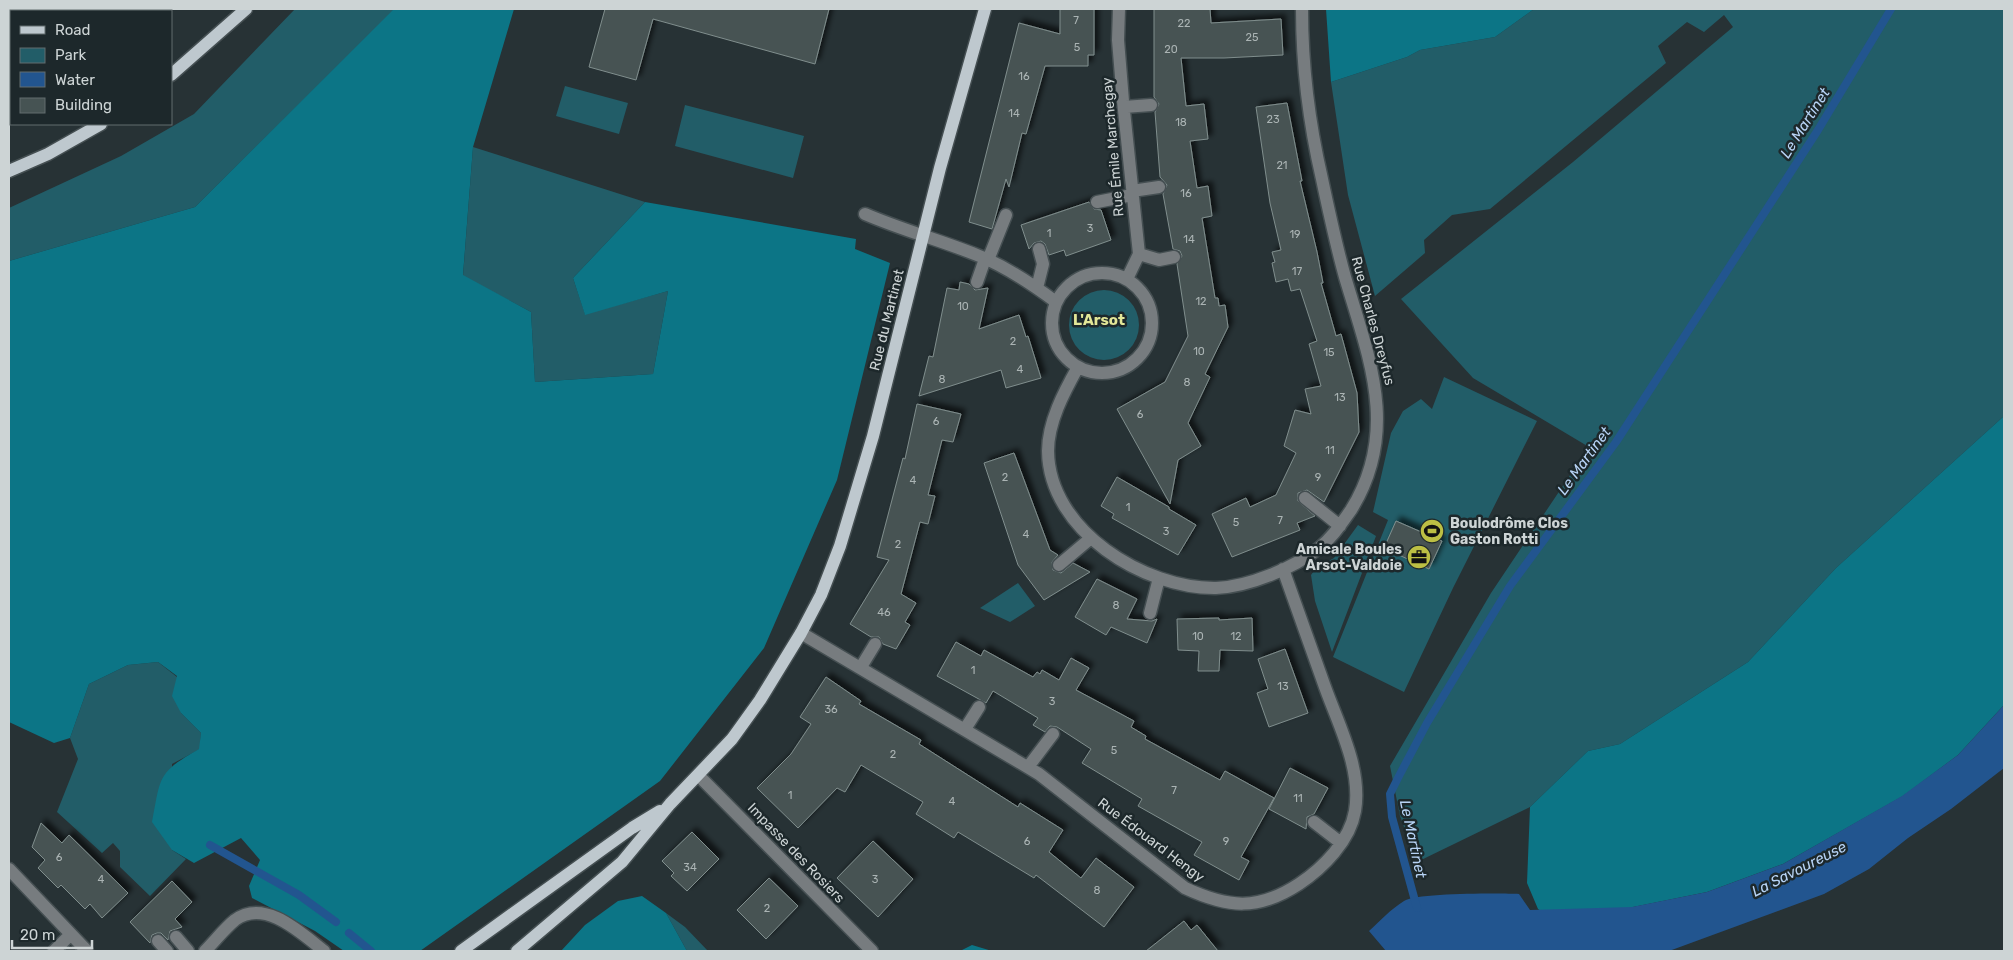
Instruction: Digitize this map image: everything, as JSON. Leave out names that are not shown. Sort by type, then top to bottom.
[{"type":"main road","points":[[172,75],[246,9]]},
{"type":"main road","name":"Rue du Martinet","points":[[670,804],[699,776],[757,706],[801,634],[821,595],[840,546],[873,436],[940,168],[985,9]]},
{"type":"main road","points":[[9,171],[48,154],[99,125]]},
{"type":"main road","points":[[461,951],[632,828],[670,804]]},
{"type":"main road","points":[[517,951],[622,862],[670,804]]},
{"type":"street","name":"Rue Émile Marchegay","points":[[1119,9],[1118,40],[1139,254]]},
{"type":"street","name":"Rue Charles Dreyfus","points":[[1078,367],[1066,389],[1049,431],[1048,454],[1052,476],[1060,499],[1073,521],[1107,551],[1159,578],[1184,586],[1220,588],[1283,570],[1319,548],[1340,526],[1360,496],[1372,465],[1379,412],[1373,370],[1344,274],[1314,140],[1306,81],[1302,9]]},
{"type":"street","points":[[1124,108],[1151,105]]},
{"type":"street","points":[[1098,202],[1159,187]]},
{"type":"street","points":[[865,214],[987,260],[1037,288],[1056,302]]},
{"type":"street","points":[[978,282],[1006,216]]},
{"type":"street","points":[[1037,288],[1043,264],[1038,249]]},
{"type":"street","points":[[1127,279],[1139,254],[1159,260],[1174,257]]},
{"type":"street","points":[[1094,273],[1111,273],[1127,279],[1140,290],[1149,305],[1152,322],[1149,339],[1141,354],[1128,366],[1111,372],[1094,372],[1078,367],[1066,358],[1055,338],[1052,316],[1056,302],[1065,288],[1078,278],[1094,273]]},
{"type":"street","points":[[1305,498],[1340,526]]},
{"type":"street","points":[[1059,565],[1091,538]]},
{"type":"street","name":"Rue Édouard Hengy","points":[[801,634],[861,667],[1028,767],[1185,888],[1208,898],[1229,904],[1249,903],[1284,894],[1309,878],[1326,862],[1341,843],[1355,811],[1352,763],[1283,570]]},
{"type":"street","points":[[1150,613],[1159,578]]},
{"type":"street","points":[[861,667],[875,644]]},
{"type":"street","points":[[965,729],[979,707]]},
{"type":"street","points":[[1028,767],[1053,734]]},
{"type":"street","name":"Impasse des Rosiers","points":[[699,776],[872,951]]},
{"type":"street","points":[[1314,822],[1341,843]]},
{"type":"street","points":[[9,869],[84,950]]},
{"type":"street","points":[[205,951],[235,920],[248,913],[264,913],[282,920],[324,951]]},
{"type":"street","points":[[54,951],[71,934]]},
{"type":"street","points":[[176,937],[188,951]]},
{"type":"street","points":[[158,941],[167,951]]},
{"type":"green space","points":[[9,9],[172,9],[10,10],[9,123]]},
{"type":"green space","points":[[295,9],[395,9],[195,207],[9,261],[9,208],[121,156],[194,114]]},
{"type":"green space","points":[[1534,9],[2004,9],[2004,416],[1836,568],[1748,662],[1620,744],[1588,751],[1530,807],[1417,862],[1400,816],[1390,766],[1491,593],[1589,447],[1473,378],[1401,299],[1573,162],[1733,27],[1724,15],[1704,32],[1687,22],[1658,46],[1666,63],[1490,209],[1452,215],[1424,240],[1425,253],[1375,296],[1348,195],[1331,82],[1407,57],[1420,50],[1495,37]]},
{"type":"green space","points":[[565,86],[628,103],[619,134],[556,116]]},
{"type":"green space","points":[[685,105],[804,136],[793,178],[675,146]]},
{"type":"green space","points":[[473,147],[645,202],[573,278],[585,314],[668,291],[653,374],[535,382],[531,312],[463,276]]},
{"type":"green space","points":[[1104,290],[1117,293],[1129,300],[1136,312],[1139,325],[1136,338],[1129,350],[1117,357],[1104,360],[1091,357],[1079,350],[1072,338],[1069,325],[1072,312],[1079,300],[1091,293]]},
{"type":"green space","name":"Boulodrôme Clos Gaston Rotti","points":[[1444,377],[1537,421],[1453,588],[1404,692],[1333,657],[1388,520],[1373,512],[1391,433],[1403,411],[1421,399],[1432,409]]},
{"type":"green space","points":[[1358,525],[1376,536],[1332,652],[1315,601],[1311,575],[1316,568],[1334,558]]},
{"type":"green space","points":[[1018,583],[1035,606],[1010,622],[980,608]]},
{"type":"green space","points":[[158,662],[177,677],[181,713],[201,733],[200,749],[172,764],[172,850],[186,859],[150,896],[120,867],[120,851],[113,843],[102,853],[57,812],[78,759],[70,738],[89,684],[128,665]]},
{"type":"green space","points":[[666,913],[685,927],[708,951],[687,951]]},
{"type":"shaded area","points":[[394,9],[514,9],[473,147],[463,275],[531,312],[535,382],[653,374],[668,291],[585,315],[573,278],[645,202],[856,239],[855,249],[890,263],[837,480],[764,648],[660,781],[420,951],[344,951],[315,931],[252,898],[249,886],[260,860],[241,838],[194,863],[172,850],[152,822],[157,795],[163,777],[175,764],[199,749],[201,733],[181,713],[172,696],[177,676],[158,662],[128,665],[89,684],[70,738],[54,743],[9,722],[9,261],[195,207]]},
{"type":"shaded area","points":[[1326,9],[1534,9],[1495,37],[1420,50],[1407,57],[1331,82]]},
{"type":"shaded area","points":[[2004,416],[2004,705],[1958,755],[1903,796],[1783,864],[1707,892],[1633,907],[1572,930],[1538,909],[1527,883],[1530,807],[1588,751],[1620,744],[1748,662],[1836,568]]},
{"type":"shaded area","points":[[642,896],[666,913],[687,951],[561,951],[585,925],[618,901]]},
{"type":"shaded area","points":[[972,945],[992,951],[960,951]]},
{"type":"water","name":"La Savoureuse","points":[[2004,705],[2004,768],[1951,809],[1908,838],[1869,869],[1824,894],[1669,951],[1386,951],[1369,931],[1390,911],[1404,901],[1424,896],[1519,894],[1530,910],[1632,907],[1707,892],[1783,864],[1902,796],[1958,755]]},
{"type":"building","points":[[605,9],[829,9],[815,64],[653,19],[636,80],[589,67]]},
{"type":"building","points":[[1060,9],[1094,9],[1094,55],[1088,55],[1088,66],[1045,66],[1026,134],[1022,133],[1009,187],[1006,179],[992,229],[969,222],[1019,23],[1060,34]]},
{"type":"building","points":[[1154,9],[1210,9],[1211,23],[1281,19],[1283,55],[1181,58],[1186,106],[1204,104],[1208,139],[1190,141],[1197,188],[1208,186],[1212,216],[1202,218],[1215,298],[1218,298],[1219,306],[1225,305],[1228,327],[1205,374],[1210,377],[1188,423],[1201,446],[1178,460],[1170,504],[1117,409],[1165,382],[1188,336],[1177,264],[1182,256],[1180,251],[1173,249],[1163,194],[1167,185],[1160,177],[1155,112],[1159,104],[1154,97]]},
{"type":"building","points":[[1287,103],[1302,181],[1300,181],[1323,283],[1321,283],[1336,336],[1341,334],[1357,393],[1359,432],[1324,502],[1307,490],[1298,493],[1298,501],[1315,516],[1297,523],[1300,530],[1232,557],[1212,514],[1246,498],[1250,507],[1276,495],[1296,453],[1284,446],[1295,410],[1311,414],[1305,389],[1321,386],[1309,344],[1317,341],[1300,289],[1291,291],[1288,279],[1276,282],[1272,263],[1275,262],[1272,252],[1281,250],[1270,203],[1256,107]]},
{"type":"building","points":[[1089,202],[1094,209],[1101,210],[1111,240],[1066,256],[1064,250],[1049,255],[1045,244],[1041,241],[1034,243],[1029,249],[1021,225]]},
{"type":"building","points":[[960,282],[969,284],[975,290],[988,288],[979,329],[1019,315],[1026,337],[1028,336],[1041,378],[1006,388],[1001,370],[919,396],[929,356],[933,357],[947,288],[959,290]]},
{"type":"building","points":[[917,404],[961,414],[953,442],[942,440],[928,495],[935,496],[928,524],[920,522],[901,594],[916,603],[905,622],[910,625],[896,649],[883,644],[879,637],[871,637],[850,624],[889,560],[877,557],[903,458],[905,459]]},
{"type":"building","points":[[1014,453],[1050,550],[1058,555],[1052,562],[1053,570],[1061,573],[1073,563],[1090,572],[1044,600],[1018,565],[984,463]]},
{"type":"building","points":[[1117,477],[1196,525],[1178,555],[1112,518],[1114,514],[1101,506]]},
{"type":"building","name":"Amicale Boules Arsot-Valdoie","points":[[1396,521],[1442,541],[1429,569],[1384,548]]},
{"type":"building","points":[[1097,579],[1137,599],[1127,619],[1152,621],[1157,619],[1147,643],[1111,627],[1106,635],[1075,617]]},
{"type":"building","points":[[1219,618],[1219,620],[1252,618],[1253,651],[1220,650],[1219,671],[1198,671],[1199,651],[1178,650],[1177,619]]},
{"type":"building","points":[[956,642],[981,656],[984,650],[1033,677],[1037,672],[1040,674],[1042,670],[1059,680],[1071,658],[1089,668],[1076,690],[1134,721],[1131,727],[1146,736],[1145,739],[1220,780],[1225,771],[1274,798],[1241,857],[1249,861],[1239,880],[1194,855],[1202,842],[1138,806],[1142,799],[1082,763],[1091,749],[1057,727],[1050,726],[1045,732],[1033,725],[1038,718],[993,691],[986,703],[937,676]]},
{"type":"building","points":[[1285,649],[1308,713],[1269,727],[1257,693],[1268,689],[1258,659]]},
{"type":"building","points":[[826,677],[861,701],[859,704],[921,740],[919,744],[1018,807],[1020,803],[1063,830],[1049,852],[1081,878],[1096,858],[1134,887],[1104,927],[1036,875],[1034,878],[958,832],[954,838],[916,814],[923,802],[861,765],[845,792],[837,788],[798,828],[757,788],[791,754],[811,724],[800,717]]},
{"type":"building","points":[[1290,768],[1328,788],[1314,814],[1307,817],[1306,829],[1269,809]]},
{"type":"building","points":[[41,823],[62,843],[69,835],[128,893],[102,918],[90,904],[85,909],[61,885],[58,888],[38,868],[45,860],[32,847]]},
{"type":"building","points":[[692,832],[719,859],[687,891],[671,876],[674,873],[662,861]]},
{"type":"building","points":[[873,841],[913,879],[878,917],[837,878]]},
{"type":"building","points":[[769,878],[798,906],[766,939],[737,910]]},
{"type":"building","points":[[172,881],[192,902],[175,919],[182,927],[170,931],[168,940],[161,933],[152,935],[150,943],[130,922]]},
{"type":"building","points":[[1184,921],[1191,930],[1197,925],[1218,951],[1146,951]]},
{"type":"waterway","name":"Le Martinet","points":[[1417,908],[1392,817],[1390,794],[1399,776],[1427,723],[1510,586],[1616,442],[1818,130],[1891,9]]},
{"type":"waterway","points":[[210,845],[299,895],[336,922]]},
{"type":"waterway","points":[[349,933],[371,951]]},
{"type":"place","name":"Boulodrôme Clos Gaston Rotti","points":[[1432,531]]},
{"type":"place","name":"Amicale Boules Arsot-Valdoie","points":[[1419,557]]},
{"type":"district","name":"L'Arsot","points":[[1099,320]]}]
